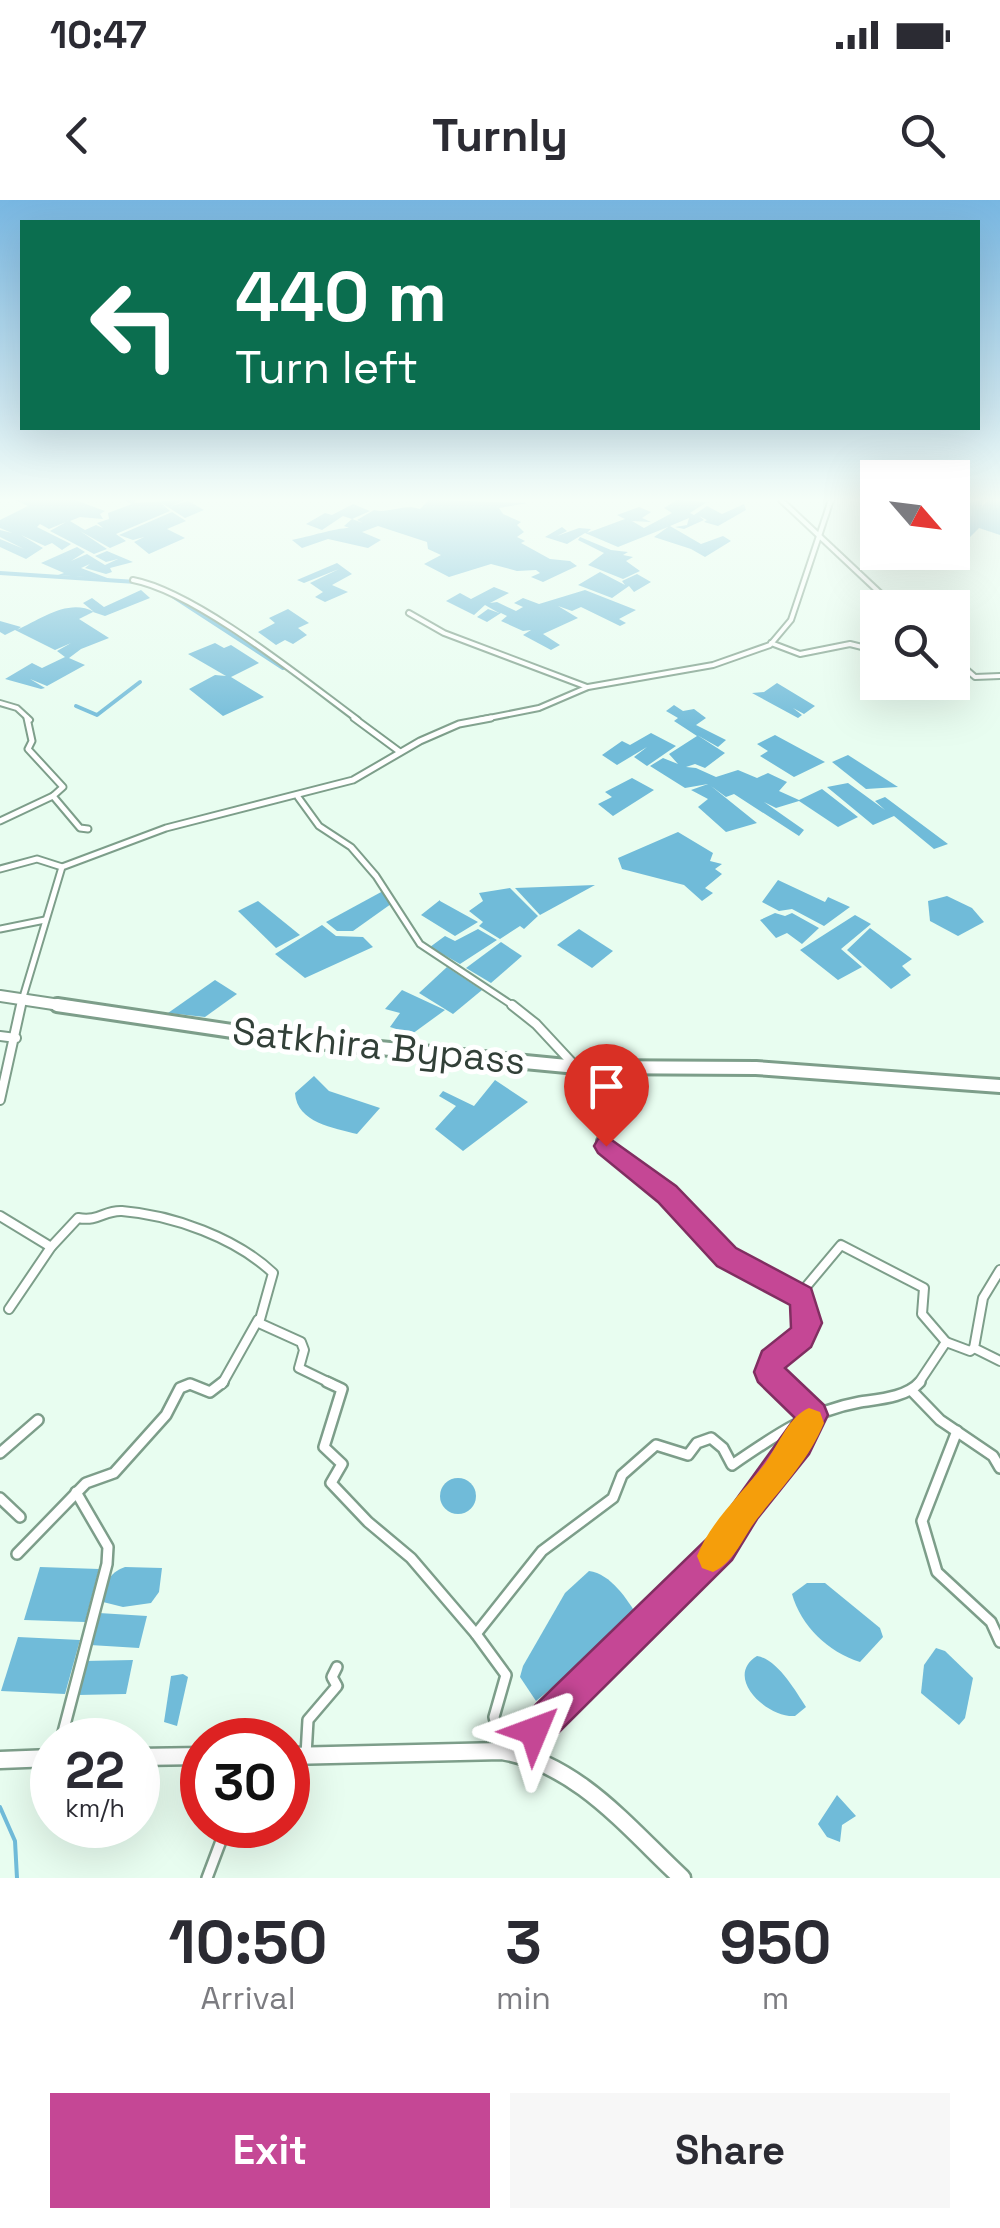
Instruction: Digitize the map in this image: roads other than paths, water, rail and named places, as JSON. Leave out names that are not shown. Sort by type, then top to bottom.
[{"type":"highway","name":"Satkhira Bypass","points":[[0,996],[286,1039],[577,1067],[756,1068],[1000,1086]]},
{"type":"highway","points":[[310,1756],[510,1751],[537,1757],[570,1777],[682,1878]]},
{"type":"highway","points":[[0,1760],[30,1759]]},
{"type":"street","points":[[0,869],[38,860],[62,867],[166,828],[353,780],[459,724],[539,708],[588,687],[720,664],[771,643],[792,620],[806,578]]},
{"type":"street","points":[[133,580],[154,584],[206,614],[287,667],[400,752]]},
{"type":"street","points":[[409,613],[474,646],[588,687]]},
{"type":"street","points":[[771,643],[800,654],[850,644],[860,647]]},
{"type":"street","points":[[970,673],[975,677],[1000,676]]},
{"type":"street","points":[[0,703],[17,708],[31,721],[32,741],[28,749],[63,787],[53,796],[0,821]]},
{"type":"street","points":[[53,796],[80,828],[88,829]]},
{"type":"street","points":[[298,797],[319,826],[351,848],[376,876],[420,944],[516,1007],[577,1067],[617,1114],[600,1141],[667,1194],[727,1257],[802,1298]]},
{"type":"street","points":[[0,1100],[22,999],[62,867]]},
{"type":"street","points":[[0,929],[45,920]]},
{"type":"street","points":[[0,1036],[16,1038]]},
{"type":"street","points":[[9,1308],[51,1247],[78,1218],[96,1221],[117,1211],[204,1233],[252,1253],[273,1273],[259,1318],[220,1387],[210,1392],[190,1384],[180,1388],[166,1415],[114,1474],[86,1483],[17,1554]]},
{"type":"street","points":[[0,1216],[51,1247]]},
{"type":"street","points":[[813,1415],[768,1372],[772,1361],[801,1337],[808,1323],[802,1298],[804,1288],[845,1243],[924,1288],[922,1314],[946,1342],[974,1348],[1000,1361]]},
{"type":"street","points":[[974,1348],[983,1298],[1000,1270]]},
{"type":"street","points":[[259,1318],[262,1326],[304,1346],[299,1368],[342,1389],[324,1447],[342,1464],[331,1484],[411,1558],[506,1675],[494,1716],[510,1751],[594,1675],[644,1620],[721,1548],[746,1508],[798,1444],[813,1415]]},
{"type":"street","points":[[476,1634],[542,1552],[613,1498],[622,1475],[656,1445],[688,1455],[696,1443],[711,1438],[724,1448],[732,1465],[794,1422],[911,1390],[946,1342]]},
{"type":"street","points":[[911,1390],[940,1420],[994,1456],[1000,1468]]},
{"type":"street","points":[[0,1453],[38,1420]]},
{"type":"street","points":[[957,1431],[922,1520],[937,1572],[990,1622],[1000,1642]]},
{"type":"street","points":[[67,1718],[107,1564],[108,1547],[76,1492]]},
{"type":"street","points":[[0,1498],[20,1517]]},
{"type":"street","points":[[310,1718],[337,1686],[332,1676],[337,1668]]},
{"type":"street","points":[[207,1878],[218,1848]]},
{"type":"water","points":[[320,578],[344,578],[332,585],[348,592],[325,602],[315,597],[323,592],[310,583]]},
{"type":"water","points":[[589,578],[612,578],[625,585],[622,581],[628,578],[651,582],[634,592],[629,586],[612,598],[578,585]]},
{"type":"water","points":[[494,587],[509,593],[490,603],[497,602],[516,611],[523,607],[514,603],[523,598],[539,604],[585,590],[636,610],[619,619],[626,623],[620,626],[581,607],[572,611],[558,606],[578,618],[543,634],[560,645],[551,650],[523,635],[531,630],[523,631],[501,621],[507,616],[501,613],[487,622],[477,617],[488,609],[499,613],[485,605],[474,615],[446,601],[460,593],[471,599]]},
{"type":"water","points":[[141,590],[150,598],[105,616],[93,612],[79,619],[109,638],[69,658],[85,665],[47,686],[30,679],[45,688],[41,689],[5,679],[32,663],[42,668],[65,657],[57,651],[71,643],[55,650],[15,630],[5,635],[0,632],[0,621],[21,627],[17,630],[65,609],[75,607],[94,612],[83,603],[92,598],[104,607]]},
{"type":"water","points":[[288,609],[309,623],[298,628],[307,635],[293,644],[285,640],[276,645],[258,632],[275,623],[269,618]]},
{"type":"water","points":[[215,643],[224,648],[231,645],[259,663],[231,677],[264,697],[223,716],[189,689],[215,675],[226,676],[188,654]]},
{"type":"water","points":[[777,683],[815,706],[804,714],[793,708],[802,715],[798,718],[752,693],[764,692]]},
{"type":"water","points":[[674,705],[683,711],[694,709],[706,718],[696,725],[726,740],[718,747],[697,735],[725,753],[705,768],[695,764],[686,767],[716,777],[738,770],[757,778],[768,773],[787,782],[779,791],[799,800],[822,789],[858,817],[838,827],[799,801],[776,808],[764,802],[804,830],[799,836],[734,794],[726,797],[711,786],[757,823],[726,832],[698,807],[708,799],[691,790],[708,784],[685,788],[650,766],[663,758],[678,764],[669,754],[697,736],[666,711]]},
{"type":"water","points":[[651,733],[676,746],[647,766],[634,757],[647,747],[617,765],[602,755],[622,741],[630,745]]},
{"type":"water","points":[[775,735],[825,762],[794,777],[760,756],[768,751],[757,744]]},
{"type":"water","points":[[848,755],[898,787],[866,789],[832,762]]},
{"type":"water","points":[[632,778],[654,790],[613,816],[598,804],[612,797],[605,792]]},
{"type":"water","points":[[848,783],[885,810],[875,801],[885,797],[948,844],[934,849],[894,816],[873,825],[827,787]]},
{"type":"water","points":[[678,832],[713,853],[710,861],[722,864],[715,869],[722,874],[705,888],[713,893],[702,901],[684,885],[622,869],[618,858]]},
{"type":"water","points":[[778,880],[825,902],[828,897],[850,907],[824,926],[792,909],[779,911],[762,902]]},
{"type":"water","points":[[595,885],[540,915],[515,888]]},
{"type":"water","points":[[510,888],[538,916],[524,929],[520,926],[500,939],[479,926],[483,922],[469,911],[483,901],[479,893]]},
{"type":"water","points":[[383,891],[391,904],[353,931],[337,931],[326,922]]},
{"type":"water","points":[[947,896],[972,908],[984,922],[958,936],[930,921],[928,901]]},
{"type":"water","points":[[440,900],[478,922],[455,936],[421,915]]},
{"type":"water","points":[[258,901],[300,935],[276,948],[238,911]]},
{"type":"water","points":[[775,913],[792,913],[819,928],[802,944],[787,933],[776,938],[760,920]]},
{"type":"water","points":[[855,915],[871,924],[841,949],[862,967],[838,980],[800,950]]},
{"type":"water","points":[[322,925],[336,936],[363,937],[373,947],[305,978],[275,954]]},
{"type":"water","points":[[870,928],[912,959],[902,966],[911,975],[891,989],[847,950]]},
{"type":"water","points":[[478,929],[497,940],[460,964],[430,947],[445,936],[455,941]]},
{"type":"water","points":[[579,929],[613,951],[592,968],[557,945]]},
{"type":"water","points":[[501,942],[522,956],[491,983],[466,968]]},
{"type":"water","points":[[447,967],[482,990],[453,1014],[419,993]]},
{"type":"water","points":[[215,980],[237,994],[205,1017],[168,1013]]},
{"type":"water","points":[[402,990],[445,1010],[412,1034],[390,1027],[400,1013],[385,1009]]},
{"type":"water","points":[[314,1076],[329,1091],[380,1108],[357,1134],[309,1118],[297,1103],[295,1093]]},
{"type":"water","points":[[495,1080],[528,1102],[463,1151],[435,1129],[456,1106],[439,1096],[443,1091],[474,1106]]},
{"type":"water","points":[[458,1478],[470,1484],[476,1496],[470,1508],[458,1514],[446,1508],[440,1496],[446,1484]]},
{"type":"water","points":[[40,1567],[99,1569],[85,1622],[24,1620]]},
{"type":"water","points":[[125,1567],[162,1568],[159,1592],[151,1603],[123,1607],[103,1602],[108,1580]]},
{"type":"water","points":[[589,1571],[611,1582],[638,1617],[536,1701],[520,1677],[523,1666],[565,1593]]},
{"type":"water","points":[[807,1583],[825,1583],[880,1628],[883,1637],[860,1662],[827,1645],[802,1617],[792,1594]]},
{"type":"water","points":[[99,1613],[147,1616],[139,1648],[90,1645]]},
{"type":"water","points":[[18,1637],[80,1640],[65,1694],[1,1691]]},
{"type":"water","points":[[936,1648],[945,1651],[973,1678],[965,1718],[959,1725],[921,1693],[924,1665]]},
{"type":"water","points":[[757,1656],[778,1669],[806,1707],[795,1716],[772,1710],[753,1695],[745,1675]]},
{"type":"water","points":[[133,1660],[126,1694],[77,1695],[84,1661]]},
{"type":"water","points":[[171,1676],[188,1677],[177,1726],[164,1722]]},
{"type":"water","points":[[837,1795],[856,1816],[842,1825],[840,1842],[827,1837],[818,1824]]},
{"type":"waterway","points":[[80,578],[136,582]]},
{"type":"waterway","points":[[174,597],[283,668]]},
{"type":"waterway","points":[[76,706],[97,715],[140,682]]},
{"type":"waterway","points":[[0,1807],[15,1841],[17,1878]]}]
